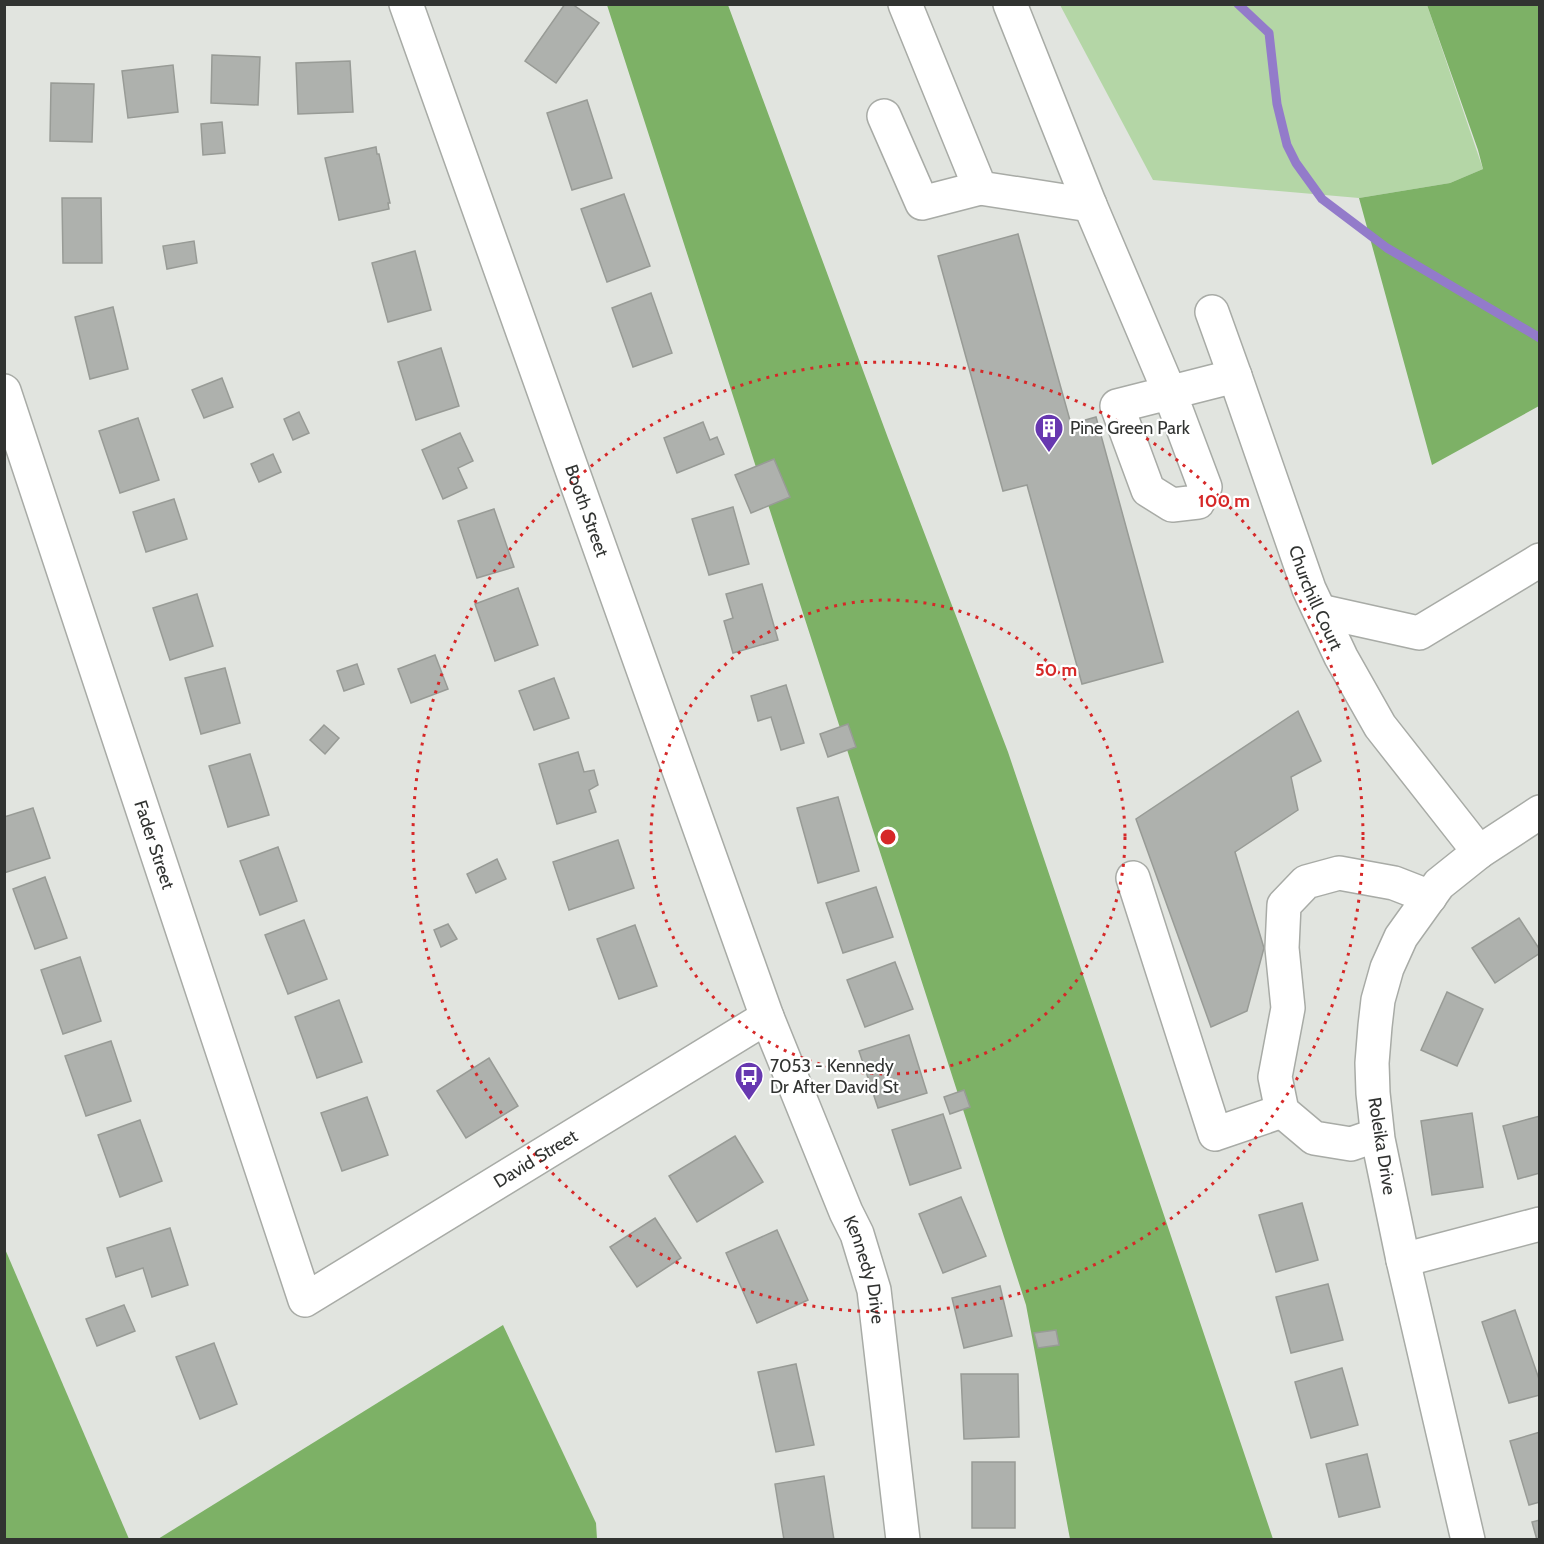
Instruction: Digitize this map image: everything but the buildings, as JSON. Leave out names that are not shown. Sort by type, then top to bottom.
[{"type":"street","name":"Booth Street","points":[[406,4],[767,1017]]},
{"type":"street","points":[[905,4],[980,188]]},
{"type":"street","points":[[1010,4],[1089,205],[1169,391],[1235,376]]},
{"type":"street","points":[[884,116],[922,203],[980,188],[1089,205]]},
{"type":"street","name":"Churchill Court","points":[[1212,312],[1309,589],[1341,657],[1380,726],[1479,852]]},
{"type":"street","name":"Fader Street","points":[[4,391],[305,1300]]},
{"type":"street","points":[[1320,611],[1419,633],[1539,560]]},
{"type":"street","name":"Roleika Drive","points":[[1468,1539],[1403,1260],[1377,1135],[1372,1063],[1375,1026],[1378,1000],[1387,968],[1401,937],[1439,884],[1479,852],[1539,812]]},
{"type":"street","points":[[1377,1135],[1351,1144],[1314,1138],[1282,1111],[1275,1077],[1288,1008],[1282,948],[1284,905],[1306,882],[1339,873],[1394,883],[1430,897]]},
{"type":"street","points":[[1133,878],[1215,1134],[1282,1111]]},
{"type":"street","name":"David Street","points":[[305,1300],[767,1017]]},
{"type":"street","name":"Kennedy Drive","points":[[767,1017],[857,1234],[874,1290],[903,1539]]},
{"type":"street","points":[[1403,1260],[1539,1224]]},
{"type":"green space","points":[[607,5],[728,5],[888,438],[1008,752],[1273,1539],[1070,1539],[1026,1305]]},
{"type":"green space","points":[[1060,5],[1427,5],[1483,169],[1450,183],[1359,198],[1153,180]]},
{"type":"green space","points":[[1427,5],[1540,5],[1539,406],[1432,465],[1359,198],[1450,183],[1483,169]]},
{"type":"green space","points":[[4,1247],[8,1256],[129,1539],[5,1539]]},
{"type":"green space","points":[[503,1325],[596,1523],[597,1539],[158,1539]]},
{"type":"waterway","points":[[1238,4],[1269,33],[1277,104],[1287,145],[1296,163],[1322,199],[1387,248],[1540,338]]},
{"type":"place","name":"Pine Green Park","points":[[1049,454]]},
{"type":"place","name":"7053 - Kennedy Dr After David St","points":[[749,1102]]}]
